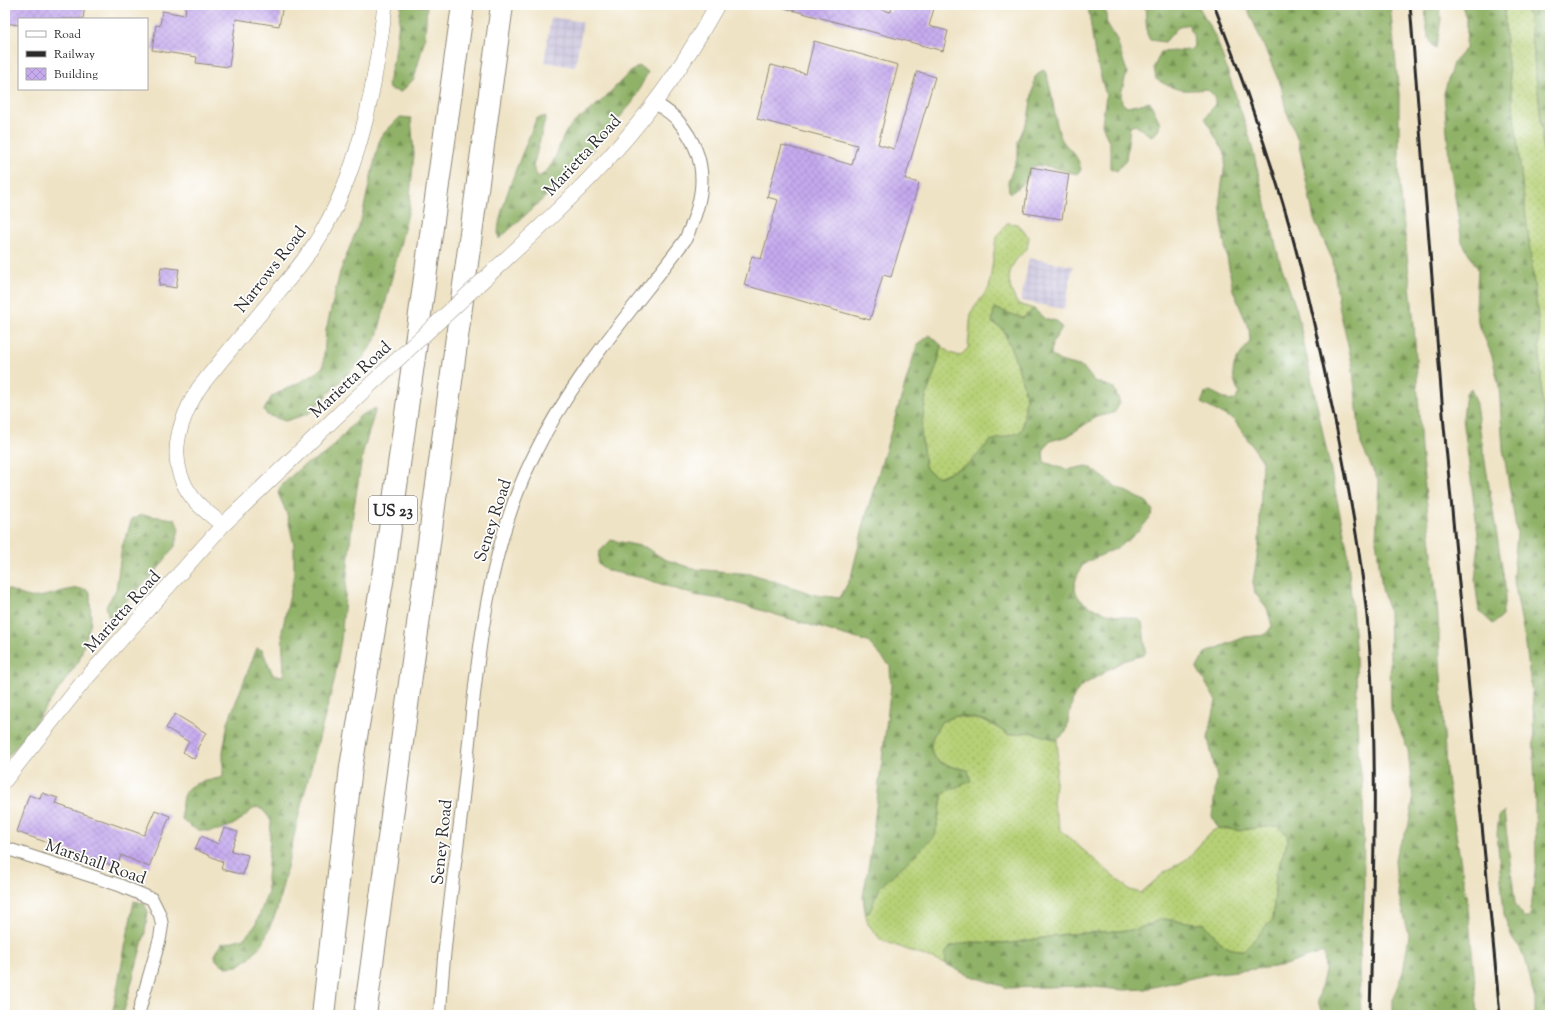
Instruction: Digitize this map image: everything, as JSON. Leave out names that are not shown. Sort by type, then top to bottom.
[{"type":"highway","name":"US 23","points":[[323,1015],[351,767],[386,558],[463,5]]},
{"type":"highway","name":"US 23","points":[[365,1015],[502,5]]},
{"type":"street","name":"Narrows Road","points":[[224,525],[202,508],[191,496],[183,482],[178,468],[176,453],[181,423],[186,408],[198,388],[305,259],[324,229],[342,194],[363,134],[371,102],[385,5]]},
{"type":"street","name":"Marietta Road","points":[[5,780],[84,682],[224,525],[356,398],[575,194],[618,147],[655,103],[686,58],[717,5]]},
{"type":"street","name":"Seney Road","points":[[440,1015],[479,653],[496,557],[510,511],[532,460],[557,411],[590,364],[685,240],[695,219],[701,199],[702,180],[700,161],[691,139],[679,121],[655,103]]},
{"type":"street","name":"Marshall Road","points":[[5,848],[119,884],[143,894],[154,903],[160,915],[162,925],[160,938],[138,1015]]},
{"type":"shaded area","points":[[551,17],[583,22],[575,67],[544,62]]},
{"type":"shaded area","points":[[1029,258],[1073,266],[1064,309],[1021,301]]},
{"type":"green space","points":[[401,5],[427,5],[425,38],[414,79],[401,92],[389,89],[388,83],[395,54]]},
{"type":"green space","points":[[1088,5],[1105,5],[1107,25],[1116,38],[1127,72],[1121,94],[1122,103],[1127,107],[1150,102],[1160,123],[1158,131],[1151,136],[1135,125],[1130,127],[1126,159],[1117,171],[1110,168],[1110,145],[1102,124],[1106,96],[1095,55]]},
{"type":"green space","points":[[1145,5],[1198,5],[1217,40],[1249,135],[1280,262],[1297,311],[1347,547],[1356,657],[1358,750],[1363,786],[1364,899],[1359,968],[1361,1015],[1322,1015],[1318,1000],[1325,971],[1324,952],[1282,966],[1210,974],[1145,989],[1123,990],[1084,986],[1008,988],[965,974],[946,964],[945,954],[951,946],[970,942],[1012,943],[1066,934],[1135,930],[1162,919],[1205,924],[1226,946],[1237,950],[1244,950],[1273,919],[1276,874],[1288,840],[1287,834],[1277,826],[1237,830],[1218,828],[1212,816],[1217,778],[1208,738],[1216,701],[1197,668],[1205,653],[1245,637],[1265,635],[1272,626],[1267,608],[1255,593],[1253,582],[1259,545],[1262,460],[1234,420],[1201,403],[1205,393],[1210,391],[1230,401],[1236,399],[1239,393],[1235,384],[1233,370],[1234,365],[1250,341],[1249,329],[1233,290],[1223,235],[1220,198],[1226,156],[1205,118],[1215,104],[1215,97],[1207,89],[1180,90],[1156,79],[1154,67],[1161,52],[1190,50],[1194,46],[1193,34],[1188,24],[1177,28],[1165,42],[1150,40],[1147,34]]},
{"type":"green space","points":[[1246,5],[1390,5],[1399,94],[1399,176],[1414,324],[1421,449],[1437,601],[1446,771],[1468,908],[1478,1015],[1393,1015],[1393,998],[1403,972],[1409,935],[1398,892],[1395,861],[1397,850],[1408,828],[1413,801],[1408,750],[1391,709],[1389,612],[1382,589],[1376,538],[1379,483],[1361,444],[1352,363],[1339,306],[1333,261],[1314,219],[1298,140],[1286,110],[1281,86]]},
{"type":"green space","points":[[1425,5],[1439,5],[1441,19],[1436,49],[1432,45],[1428,35]]},
{"type":"green space","points":[[1462,5],[1504,5],[1506,46],[1538,318],[1542,397],[1550,455],[1550,1015],[1535,1015],[1535,1000],[1525,957],[1512,938],[1504,915],[1497,834],[1499,815],[1504,812],[1515,903],[1523,918],[1529,918],[1531,911],[1536,861],[1533,704],[1526,645],[1513,576],[1517,534],[1503,449],[1499,386],[1492,356],[1478,322],[1476,307],[1478,269],[1462,242],[1449,158],[1444,93],[1453,63],[1466,48],[1467,22]]},
{"type":"green space","points":[[1504,5],[1527,5],[1540,108],[1550,253],[1550,455],[1542,397],[1538,318],[1506,46]]},
{"type":"green space","points":[[1527,5],[1550,5],[1550,253],[1540,108]]},
{"type":"green space","points":[[639,66],[648,72],[632,103],[576,169],[499,239],[498,230],[506,199],[536,119],[546,116],[533,167],[538,177],[549,168],[553,162],[564,135],[571,125],[599,103],[628,74]]},
{"type":"green space","points":[[1042,70],[1045,71],[1048,79],[1060,136],[1063,142],[1076,157],[1081,170],[1077,174],[1051,167],[1034,166],[1025,182],[1011,193],[1009,191],[1008,182],[1018,155],[1018,141],[1028,119],[1035,77]]},
{"type":"green space","points":[[400,117],[411,118],[414,154],[409,209],[377,337],[360,362],[308,414],[285,421],[267,415],[264,410],[272,396],[310,377],[323,367],[326,330],[340,272],[362,216],[380,137]]},
{"type":"green space","points":[[1007,223],[1017,224],[1029,237],[1027,249],[1015,261],[1009,281],[1018,304],[1034,309],[1023,318],[994,308],[1018,366],[1026,396],[1023,428],[1019,433],[990,441],[969,464],[938,477],[928,471],[925,466],[921,431],[926,396],[938,362],[941,345],[950,353],[960,356],[968,348],[971,312],[989,288],[996,238]]},
{"type":"green space","points":[[994,308],[1023,318],[1034,309],[1045,319],[1057,321],[1062,328],[1052,343],[1051,355],[1060,361],[1083,367],[1094,381],[1114,388],[1120,403],[1114,413],[1096,417],[1068,436],[1050,441],[1043,451],[1044,462],[1067,470],[1086,466],[1091,468],[1115,486],[1147,502],[1153,511],[1142,527],[1126,542],[1084,564],[1078,573],[1075,583],[1076,592],[1081,600],[1088,606],[1108,613],[1138,619],[1142,622],[1146,650],[1144,655],[1123,661],[1080,687],[1073,698],[1066,732],[1057,740],[1030,732],[1009,735],[986,721],[973,718],[956,716],[941,722],[931,743],[933,756],[943,764],[968,770],[971,781],[943,793],[935,836],[880,887],[869,913],[865,912],[863,897],[870,857],[891,686],[890,666],[868,642],[726,600],[694,595],[643,578],[609,571],[598,564],[599,552],[611,540],[645,547],[664,559],[694,569],[752,574],[816,595],[840,598],[851,577],[868,508],[917,345],[930,335],[941,345],[938,362],[926,396],[921,431],[925,466],[928,471],[938,477],[969,464],[990,441],[1019,433],[1023,428],[1026,396],[1018,366],[1003,329],[992,323]]},
{"type":"green space","points":[[1471,388],[1475,399],[1506,592],[1502,616],[1493,624],[1479,611],[1475,581],[1479,542],[1463,418],[1466,393]]},
{"type":"green space","points":[[376,408],[363,452],[353,513],[341,640],[334,682],[301,806],[277,910],[263,943],[248,959],[238,966],[226,967],[216,960],[215,955],[221,944],[244,938],[255,926],[268,892],[267,879],[271,820],[263,810],[257,807],[235,824],[223,829],[203,831],[191,826],[182,819],[183,798],[186,791],[190,787],[223,777],[223,752],[228,722],[257,648],[262,650],[273,675],[284,676],[282,631],[294,576],[294,545],[287,514],[278,493],[280,487],[301,467],[327,453],[361,415]]},
{"type":"green space","points":[[142,515],[175,519],[179,529],[175,546],[154,574],[109,618],[106,606],[116,590],[122,547],[132,519]]},
{"type":"green space","points":[[5,588],[29,597],[84,589],[90,592],[91,622],[79,661],[27,734],[5,760]]},
{"type":"green space","points":[[956,716],[986,721],[1009,735],[1030,732],[1057,740],[1058,752],[1053,804],[1061,831],[1130,890],[1141,893],[1165,872],[1190,857],[1208,834],[1218,828],[1237,830],[1277,826],[1287,834],[1288,840],[1276,875],[1273,919],[1244,950],[1237,950],[1226,946],[1205,924],[1162,919],[1135,930],[1066,934],[1012,943],[970,942],[945,955],[946,964],[881,940],[868,924],[865,912],[869,913],[880,887],[935,836],[943,793],[968,770],[949,766],[937,760],[933,756],[931,750],[931,743],[941,722]]},
{"type":"green space","points":[[134,901],[144,903],[148,912],[145,933],[123,1015],[112,1015]]},
{"type":"building","points":[[5,5],[85,5],[83,18],[18,18],[18,25],[5,23]]},
{"type":"building","points":[[186,5],[283,5],[279,26],[236,19],[229,67],[196,63],[197,57],[152,50],[156,25],[160,26],[162,11],[185,15]]},
{"type":"building","points":[[784,5],[866,5],[891,12],[892,5],[935,5],[929,26],[948,31],[943,51],[784,8]]},
{"type":"building","points":[[814,41],[898,65],[878,144],[894,149],[917,71],[935,77],[905,179],[919,183],[891,277],[883,275],[870,320],[744,285],[752,256],[761,259],[778,200],[767,197],[782,145],[852,165],[857,145],[757,119],[771,65],[806,74]]},
{"type":"building","points":[[1031,167],[1069,174],[1062,219],[1024,213]]},
{"type":"building","points":[[161,267],[179,269],[176,288],[159,285]]},
{"type":"building","points":[[175,714],[206,733],[197,749],[198,750],[194,759],[183,752],[189,742],[166,728]]},
{"type":"building","points":[[42,793],[58,798],[56,804],[144,835],[155,810],[170,816],[149,867],[121,855],[117,867],[17,832],[29,795],[40,799]]},
{"type":"building","points":[[224,828],[238,832],[231,851],[248,855],[243,875],[221,869],[223,862],[195,849],[201,836],[218,844]]},
{"type":"railway","points":[[1214,5],[1258,126],[1282,200],[1303,275],[1337,430],[1357,542],[1368,627],[1373,724],[1374,870],[1370,1015]]},
{"type":"railway","points":[[1410,5],[1444,426],[1500,1015]]}]
